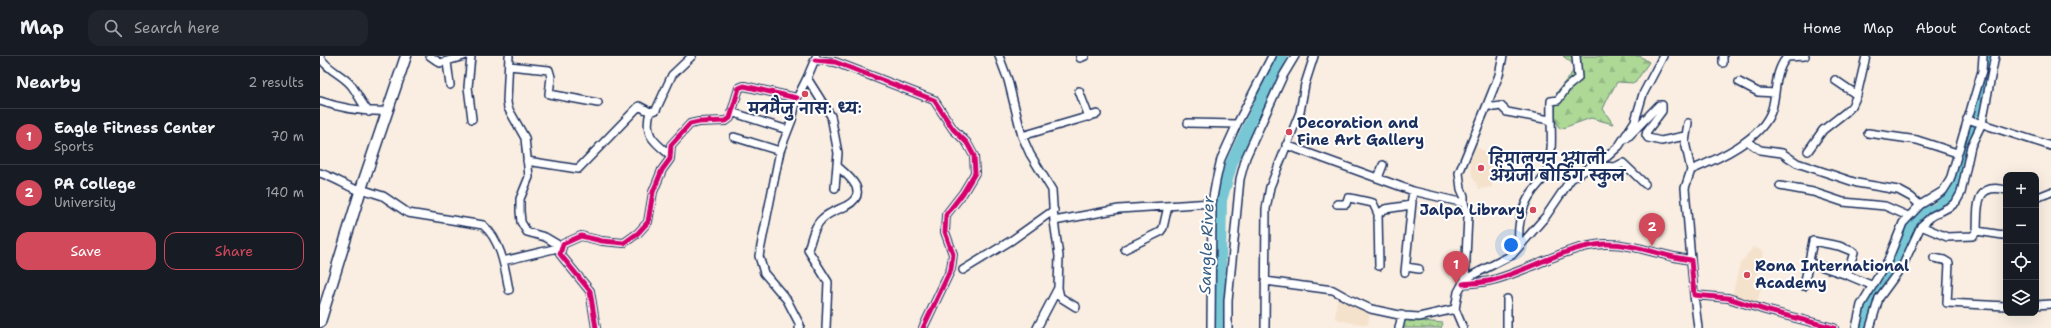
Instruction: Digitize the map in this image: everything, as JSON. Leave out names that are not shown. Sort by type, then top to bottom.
[{"type":"street","points":[[320,322],[361,190],[406,56]]},
{"type":"street","points":[[430,56],[440,62],[447,62],[464,56]]},
{"type":"street","points":[[471,56],[468,88],[472,119]]},
{"type":"street","points":[[509,56],[508,108],[524,135],[529,177],[520,199],[521,222],[527,232],[545,237],[562,247]]},
{"type":"street","points":[[527,162],[578,170],[639,106],[650,112],[656,110],[672,75],[692,56]]},
{"type":"street","points":[[999,56],[1008,80],[1022,136],[1030,154],[1052,190],[1054,221],[1059,256],[1058,288],[1060,297],[1076,307]]},
{"type":"street","points":[[1211,328],[1212,203],[1221,159],[1272,56]]},
{"type":"street","points":[[1228,328],[1228,301],[1240,180],[1246,157],[1283,76],[1295,56]]},
{"type":"street","points":[[1265,328],[1266,209],[1270,186],[1300,112],[1305,84],[1314,56]]},
{"type":"street","points":[[1463,328],[1455,309],[1458,292],[1464,281],[1468,216],[1461,189],[1459,173],[1499,75],[1503,56]]},
{"type":"street","points":[[1519,245],[1518,226],[1524,206],[1543,179],[1548,168],[1552,142],[1550,120],[1551,101],[1558,100],[1568,87],[1578,78],[1576,56]]},
{"type":"street","points":[[1618,146],[1635,121],[1643,94],[1663,56]]},
{"type":"street","points":[[1691,170],[1736,149],[1747,141],[1764,123],[1772,110],[1780,65],[1787,56],[1805,56]]},
{"type":"street","points":[[1808,151],[1823,130],[1852,106],[1857,95],[1866,56]]},
{"type":"street","points":[[1856,328],[1861,305],[1871,285],[1888,260],[1903,223],[1920,205],[1943,192],[1950,180],[1982,71],[1983,56]]},
{"type":"street","points":[[1870,328],[1879,298],[1903,265],[1921,226],[1932,216],[1956,202],[1960,193],[1971,146],[1980,123],[1995,56]]},
{"type":"street","points":[[320,57],[324,64],[350,84],[358,99],[369,112]]},
{"type":"street","points":[[798,327],[787,300],[764,274],[759,256],[780,151],[788,130],[797,98],[816,58],[835,62],[934,100],[953,129],[967,143],[974,156],[975,173],[963,193],[946,215],[945,232],[953,254],[951,269],[923,328]]},
{"type":"street","points":[[447,62],[450,85]]},
{"type":"street","points":[[509,66],[549,70],[551,77],[549,94],[598,103]]},
{"type":"street","points":[[807,78],[832,116],[838,153],[835,188]]},
{"type":"street","points":[[1835,80],[1857,95]]},
{"type":"street","points":[[1739,82],[1758,92],[1775,93]]},
{"type":"street","points":[[596,328],[590,291],[560,254],[563,244],[580,236],[602,241],[624,243],[638,233],[648,222],[652,192],[670,155],[671,145],[690,124],[699,122],[726,121],[730,118],[737,91],[741,86],[797,98]]},
{"type":"street","points":[[1079,91],[1089,117]]},
{"type":"street","points":[[320,101],[342,108],[369,112],[388,111]]},
{"type":"street","points":[[1487,105],[1494,107],[1501,106],[1507,112],[1550,120]]},
{"type":"street","points":[[1464,281],[1512,255],[1519,245],[1546,216],[1571,179],[1608,156],[1659,105],[1662,105],[1662,111],[1647,131],[1648,138],[1661,141],[1685,136]]},
{"type":"street","points":[[650,112],[648,130],[650,137],[670,155]]},
{"type":"street","points":[[731,112],[788,130]]},
{"type":"street","points":[[1022,136],[1097,114]]},
{"type":"street","points":[[1969,119],[2051,146]]},
{"type":"street","points":[[1188,122],[1237,124]]},
{"type":"street","points":[[1688,123],[1685,136],[1691,170],[1685,188],[1698,328]]},
{"type":"street","points":[[1868,133],[1917,140],[1957,153]]},
{"type":"street","points":[[734,137],[780,151]]},
{"type":"street","points":[[1747,141],[1760,150],[1782,153],[1797,163],[1857,183],[1898,190],[1911,197],[1920,205]]},
{"type":"street","points":[[1286,144],[1413,191],[1464,203]]},
{"type":"street","points":[[1592,165],[1615,167],[1623,163],[1645,184]]},
{"type":"street","points":[[826,328],[828,282],[808,250],[820,220],[828,214],[848,205],[856,197],[858,190],[856,184],[837,166]]},
{"type":"street","points":[[1378,178],[1383,166]]},
{"type":"street","points":[[320,173],[338,179],[344,185],[383,196],[408,213],[483,225],[492,233],[503,261],[509,290]]},
{"type":"street","points":[[1780,186],[1813,192],[1843,202],[1885,206],[1908,216]]},
{"type":"street","points":[[1921,226],[1947,237],[1974,236],[1977,230],[1978,205],[1980,196],[1984,190],[1990,188],[2003,190]]},
{"type":"street","points":[[1413,191],[1405,269],[1419,269]]},
{"type":"street","points":[[2039,197],[2051,192]]},
{"type":"street","points":[[1337,204],[1346,204],[1348,198],[1350,198],[1368,201],[1376,206],[1378,214],[1379,266]]},
{"type":"street","points":[[1378,214],[1385,209],[1411,205],[1412,202]]},
{"type":"street","points":[[1054,221],[1119,209],[1212,203]]},
{"type":"street","points":[[1124,249],[1155,234],[1163,228],[1168,206]]},
{"type":"street","points":[[963,270],[1012,240],[1054,210]]},
{"type":"street","points":[[1977,230],[2003,235]]},
{"type":"street","points":[[1804,286],[1813,241],[1839,246],[1854,252],[1847,275]]},
{"type":"street","points":[[1464,281],[1492,281],[1555,255],[1587,246],[1604,244],[1616,244],[1673,258],[1691,260]]},
{"type":"street","points":[[503,261],[562,247]]},
{"type":"street","points":[[1934,258],[1944,260],[1949,264],[1947,303],[2003,306]]},
{"type":"street","points":[[1808,262],[1871,285]]},
{"type":"street","points":[[1265,281],[1333,290],[1371,309],[1402,315],[1419,317],[1455,309]]},
{"type":"street","points":[[1037,328],[1058,288]]},
{"type":"street","points":[[1694,295],[1728,298],[1785,316],[1834,328]]},
{"type":"street","points":[[1507,299],[1507,328]]},
{"type":"street","points":[[2039,305],[2051,304]]},
{"type":"street","points":[[1399,328],[1402,315]]},
{"type":"shaded area","name":"हिमालयन भ्याली अंग्रेजी बोर्डिंग स्कुल","points":[[1476,147],[1494,156],[1488,180],[1492,181],[1492,187],[1479,189],[1472,176],[1470,160]]},
{"type":"shaded area","name":"Rona International Academy","points":[[1753,247],[1764,251],[1753,286],[1761,288],[1757,302],[1732,295],[1740,264]]},
{"type":"shaded area","points":[[1337,299],[1370,311],[1368,325],[1347,322],[1335,318]]},
{"type":"green space","points":[[1563,56],[1640,56],[1649,62],[1635,83],[1617,82],[1603,109],[1613,124],[1591,118],[1560,129],[1554,118],[1557,92],[1574,70],[1573,64]]},
{"type":"green space","points":[[1402,319],[1443,323],[1441,328],[1400,328]]},
{"type":"waterway","name":"Sangle River","points":[[1219,328],[1221,200],[1232,162],[1282,56]]},
{"type":"waterway","points":[[1863,328],[1879,286],[1902,249],[1913,219],[1938,208],[1955,190],[1985,83],[1989,56]]},
{"type":"cycle path","points":[[815,60],[835,62],[934,100],[953,129],[967,143],[974,156],[975,173],[963,193],[946,215],[945,232],[953,254],[951,269],[923,328]]},
{"type":"cycle path","points":[[596,328],[590,291],[560,254],[563,244],[581,236],[602,241],[624,243],[638,233],[648,222],[653,192],[662,170],[670,159],[671,145],[690,124],[699,122],[726,121],[730,118],[739,88],[744,86],[797,98]]},
{"type":"cycle path","points":[[1463,284],[1485,282],[1507,276],[1576,249],[1605,244],[1616,244],[1691,260],[1694,295],[1728,298],[1765,310],[1834,328]]},
{"type":"place","name":"मनमैजु नासः ध्यः","points":[[805,94]]},
{"type":"place","name":"Decoration and Fine Art Gallery","points":[[1289,132]]},
{"type":"place","name":"हिमालयन भ्याली अंग्रेजी बोर्डिंग स्कुल","points":[[1481,168]]},
{"type":"place","name":"Jalpa Library","points":[[1533,210]]},
{"type":"place","name":"PA College","points":[[1652,246]]},
{"type":"place","name":"Rona International Academy","points":[[1747,275]]},
{"type":"place","name":"Eagle Fitness Center","points":[[1456,284]]}]
